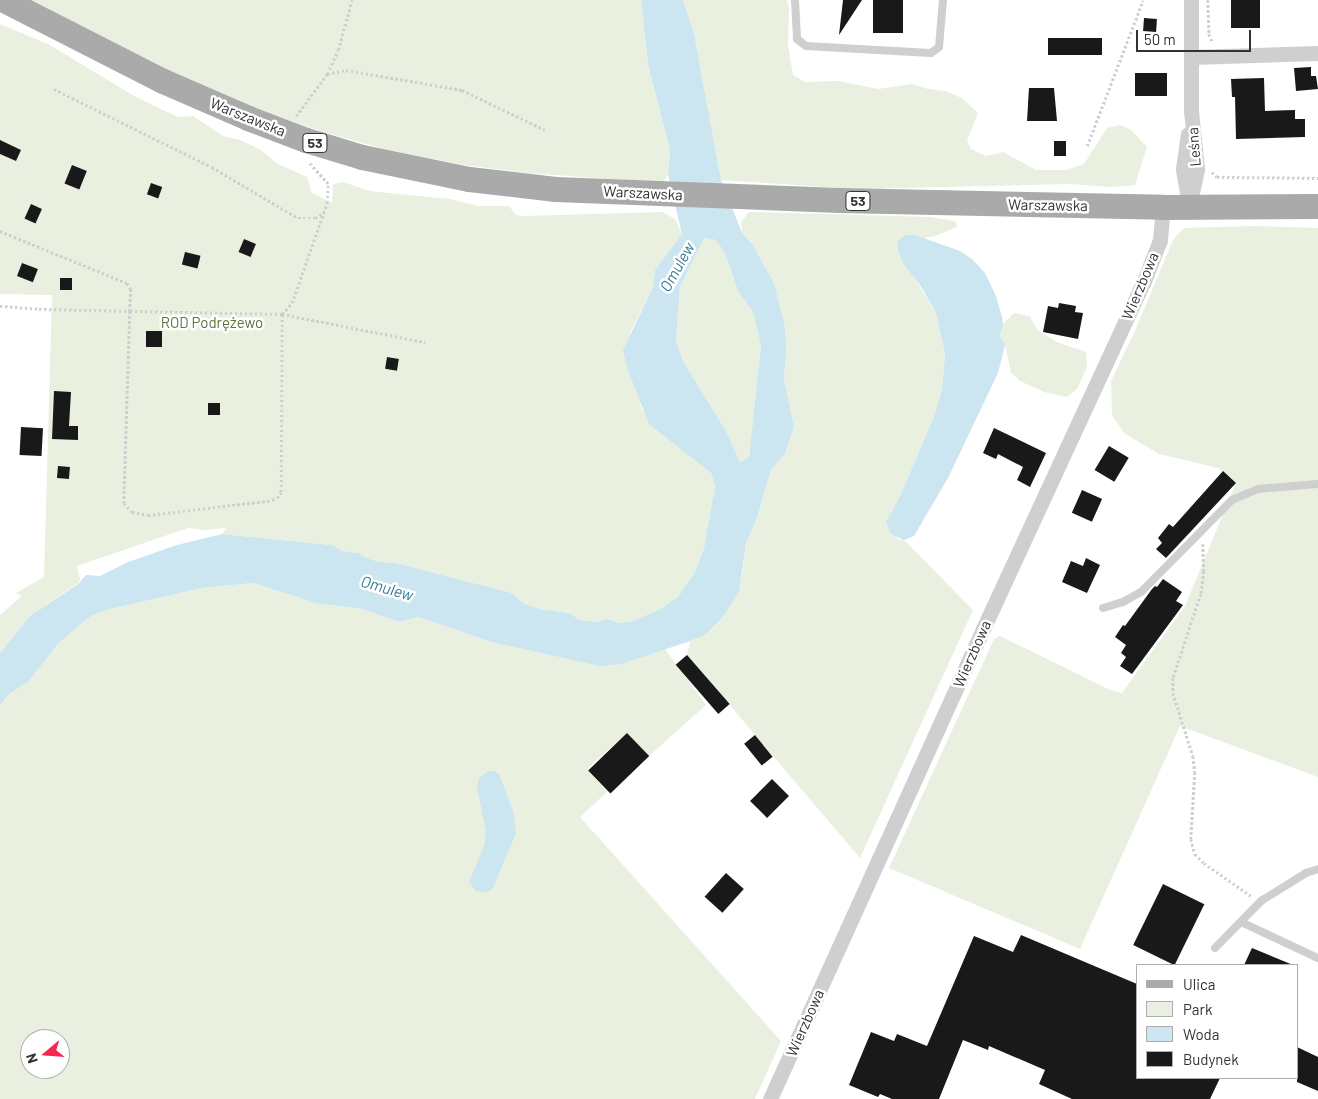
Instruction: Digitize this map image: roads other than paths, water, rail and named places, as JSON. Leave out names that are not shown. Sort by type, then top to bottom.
[{"type":"main road","name":"Warszawska","points":[[4,0],[164,81],[282,131],[306,140],[389,163],[469,179],[555,189],[652,194],[1162,207],[1318,206]]},
{"type":"street","name":"Leśna","points":[[1189,206],[1197,169],[1191,111],[1191,0]]},
{"type":"street","points":[[1191,57],[1318,54]]},
{"type":"street","name":"Wierzbowa","points":[[770,1099],[983,629],[1144,281],[1160,240],[1162,207]]},
{"type":"lane","points":[[796,0],[797,39],[806,46],[932,54],[939,47],[942,0]]},
{"type":"lane","points":[[1103,608],[1123,602],[1141,592],[1203,527],[1232,500],[1258,489],[1318,484]]},
{"type":"lane","points":[[1215,948],[1261,901],[1306,873],[1318,869]]},
{"type":"lane","points":[[1241,922],[1318,958]]},
{"type":"water","name":"Omulew","points":[[641,0],[683,0],[694,33],[721,180],[742,233],[753,245],[774,283],[785,328],[784,379],[794,427],[785,454],[771,470],[756,521],[746,543],[739,592],[722,618],[705,635],[622,664],[600,666],[488,641],[419,617],[399,622],[362,609],[316,603],[253,583],[202,588],[106,610],[91,616],[58,644],[29,681],[9,694],[0,705],[0,653],[30,616],[78,584],[86,575],[100,576],[128,562],[177,545],[222,534],[332,545],[343,551],[359,553],[364,557],[379,562],[396,563],[512,593],[523,603],[540,609],[569,613],[580,620],[596,622],[607,619],[620,623],[632,621],[661,609],[678,597],[695,572],[704,548],[715,487],[711,473],[649,424],[627,368],[623,350],[653,287],[655,270],[682,234],[668,175],[670,150],[648,65]],"holes":[[[704,238],[716,240],[725,253],[738,291],[753,312],[761,346],[749,457],[740,462],[726,431],[683,361],[676,341],[680,287]]]},
{"type":"water","points":[[905,235],[915,235],[960,251],[972,259],[985,273],[996,296],[1002,317],[1003,324],[1000,336],[1005,345],[998,373],[948,478],[914,536],[904,540],[891,534],[886,522],[901,494],[935,414],[942,389],[945,354],[936,313],[922,288],[903,263],[898,251],[898,241]]},
{"type":"water","points":[[488,771],[494,771],[499,774],[513,811],[516,833],[493,888],[488,892],[476,891],[469,882],[484,846],[486,833],[477,786],[479,778]]},
{"type":"park label","name":"ROD Podrężewo","points":[[212,323]]}]
